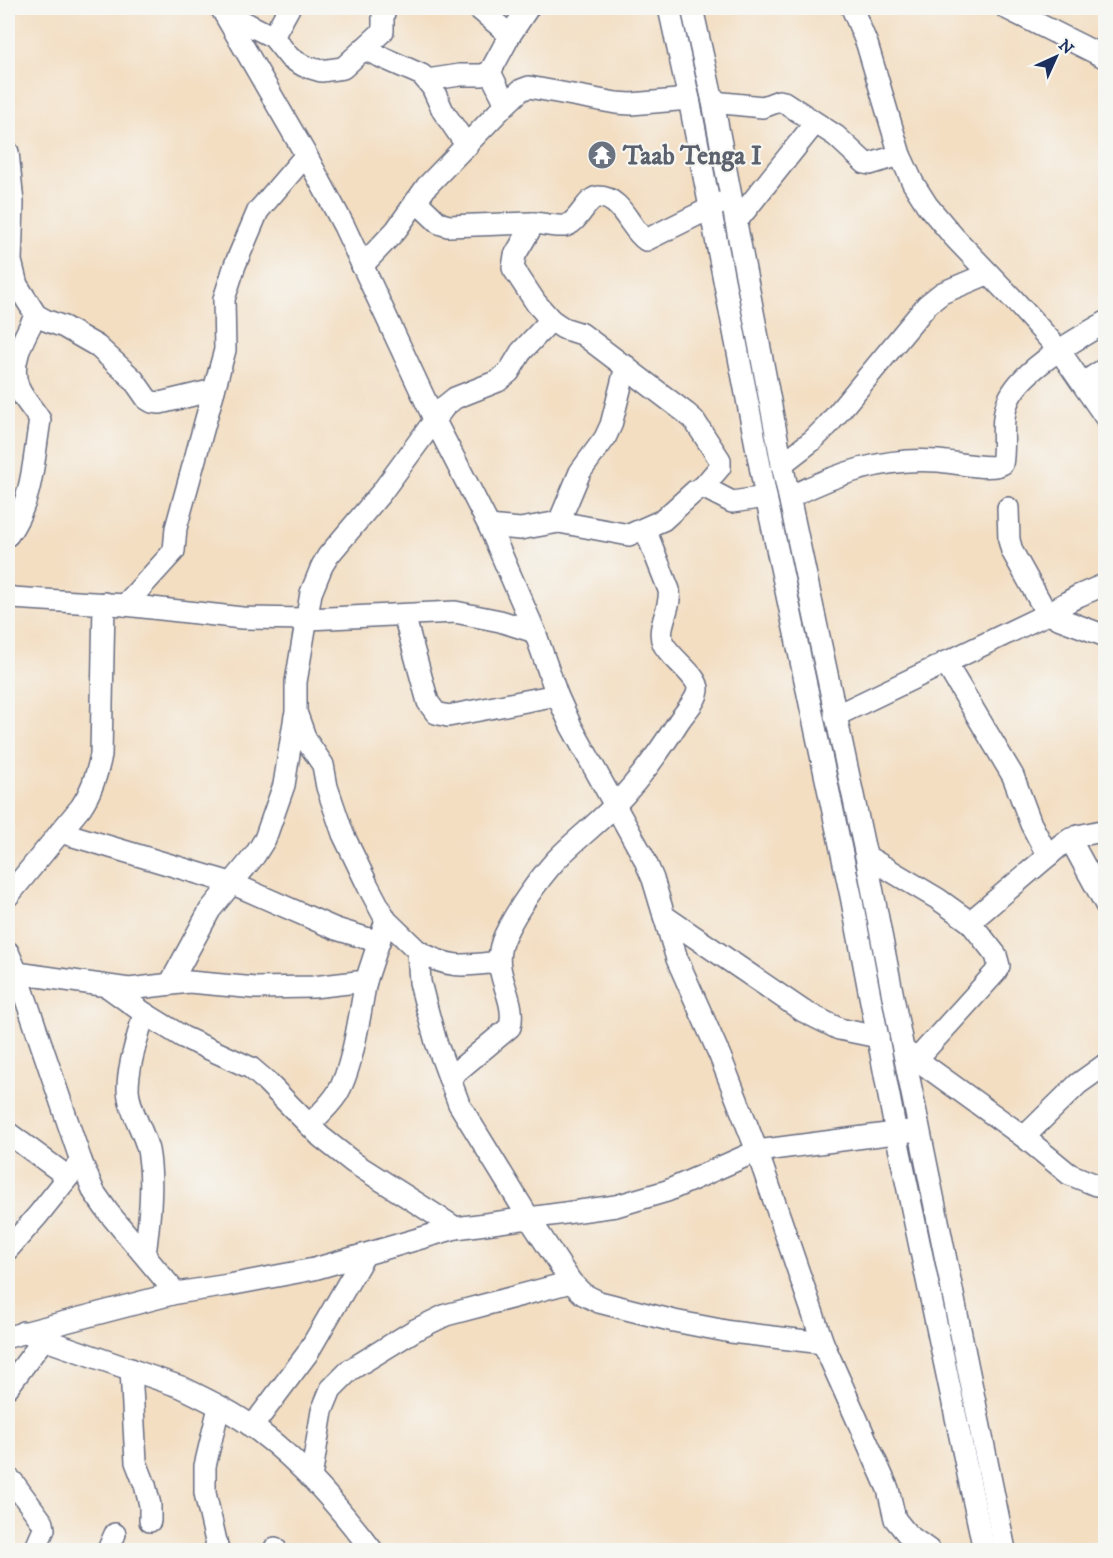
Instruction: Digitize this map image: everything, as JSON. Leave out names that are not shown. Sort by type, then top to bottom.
[{"type":"street","points":[[273,37],[289,8]]},
{"type":"street","points":[[223,10],[273,37],[290,58],[304,66],[321,71],[343,68],[383,31],[383,16],[386,8]]},
{"type":"street","points":[[478,8],[510,35]]},
{"type":"street","points":[[428,80],[460,75],[482,75],[490,72],[528,8]]},
{"type":"street","points":[[669,8],[689,99],[766,497],[851,896],[896,1133],[984,1551]]},
{"type":"street","points":[[692,8],[713,102],[782,464],[910,1054],[919,1129],[1005,1551]]},
{"type":"street","points":[[852,8],[867,44],[900,155],[913,183],[927,205],[987,274],[1059,350],[1106,418]]},
{"type":"street","points":[[1006,8],[1106,58]]},
{"type":"street","points":[[223,10],[344,226],[434,419],[489,526],[535,632],[557,695],[584,752],[644,858],[653,879],[677,959],[720,1056],[757,1151],[823,1343],[888,1489],[895,1519],[908,1535],[929,1551]]},
{"type":"street","points":[[363,49],[428,80],[443,111],[467,146]]},
{"type":"street","points":[[490,72],[506,104]]},
{"type":"street","points":[[362,266],[396,230],[427,186],[521,90],[529,87],[624,104],[689,99]]},
{"type":"street","points":[[713,102],[763,107],[782,101],[836,136],[865,163],[870,164],[900,155]]},
{"type":"street","points":[[736,222],[815,123]]},
{"type":"street","points":[[8,152],[13,203],[11,261],[17,285],[36,315],[64,327],[97,346],[133,379],[142,393],[152,402],[159,403],[214,390]]},
{"type":"street","points":[[125,605],[174,551],[176,528],[225,350],[224,299],[235,265],[258,211],[306,155]]},
{"type":"street","points":[[416,201],[439,223],[448,226],[534,223],[563,226],[568,225],[599,197],[611,201],[643,239],[649,240],[731,198]]},
{"type":"street","points":[[489,526],[520,529],[559,522],[628,535],[663,520],[694,491],[703,487],[720,467],[720,460],[694,420],[582,334],[563,328],[551,320],[536,303],[513,268],[515,255],[534,223]]},
{"type":"street","points":[[782,464],[828,425],[927,305],[942,293],[987,274]]},
{"type":"street","points":[[8,535],[20,518],[26,501],[40,420],[19,390],[14,375],[19,350],[36,315]]},
{"type":"street","points":[[170,984],[210,910],[255,855],[265,839],[284,785],[296,712],[296,682],[311,593],[325,560],[381,493],[445,406],[455,398],[498,381],[509,372],[521,352],[551,320]]},
{"type":"street","points":[[790,497],[849,471],[904,460],[963,463],[991,468],[999,466],[1003,462],[1003,426],[1006,404],[1012,393],[1030,372],[1059,350],[1106,322]]},
{"type":"street","points":[[559,522],[580,472],[609,429],[626,366]]},
{"type":"street","points":[[1083,383],[1106,368]]},
{"type":"street","points":[[703,487],[732,502],[766,497]]},
{"type":"street","points":[[1008,508],[1009,540],[1012,551],[1047,614],[1102,635]]},
{"type":"street","points":[[449,1078],[510,1027],[513,1017],[498,962],[504,936],[515,916],[549,870],[569,848],[614,807],[667,740],[698,689],[695,680],[668,652],[662,642],[661,633],[670,600],[645,529]]},
{"type":"street","points":[[835,716],[1106,584]]},
{"type":"street","points":[[8,596],[104,603],[242,618],[308,619],[443,612],[500,621],[535,632]]},
{"type":"street","points":[[8,896],[91,792],[98,774],[101,755],[104,603]]},
{"type":"street","points":[[404,615],[428,702],[436,713],[448,716],[557,695]]},
{"type":"street","points":[[945,662],[1013,776],[1030,824],[1048,856]]},
{"type":"street","points":[[296,712],[306,740],[323,765],[327,787],[343,834],[386,920],[418,951],[446,965],[498,962]]},
{"type":"street","points":[[970,922],[1070,839],[1106,830]]},
{"type":"street","points":[[60,832],[231,883],[329,926],[379,942]]},
{"type":"street","points":[[1070,839],[1106,905]]},
{"type":"street","points":[[866,856],[938,899],[970,922],[996,955],[999,966],[995,973],[910,1054]]},
{"type":"street","points":[[664,915],[803,1011],[839,1029],[878,1037]]},
{"type":"street","points":[[309,1125],[336,1096],[342,1086],[366,981],[386,920]]},
{"type":"street","points":[[418,951],[420,982],[436,1042],[459,1104],[529,1218],[571,1282],[583,1294],[599,1302],[674,1321],[731,1332],[823,1343]]},
{"type":"street","points":[[8,952],[75,1169]]},
{"type":"street","points":[[16,973],[129,989],[204,982],[256,988],[313,987],[366,981]]},
{"type":"street","points":[[108,987],[183,1037],[251,1068],[321,1137],[354,1163],[456,1228]]},
{"type":"street","points":[[144,1013],[128,1092],[143,1131],[148,1153],[150,1207],[145,1255]]},
{"type":"street","points":[[910,1054],[1024,1137],[1069,1174],[1096,1185],[1106,1185]]},
{"type":"street","points":[[1024,1137],[1078,1084],[1106,1064]]},
{"type":"street","points":[[21,1335],[142,1300],[276,1277],[364,1256],[456,1228],[616,1206],[667,1191],[757,1151],[919,1129]]},
{"type":"street","points":[[8,1133],[75,1169],[176,1293]]},
{"type":"street","points":[[8,1249],[75,1169]]},
{"type":"street","points":[[252,1427],[307,1354],[364,1256]]},
{"type":"street","points":[[311,1478],[322,1411],[331,1389],[350,1370],[415,1330],[446,1315],[571,1282]]},
{"type":"street","points":[[21,1335],[181,1387],[252,1427],[285,1452],[311,1478],[372,1551]]},
{"type":"street","points":[[8,1388],[21,1335]]},
{"type":"street","points":[[131,1370],[136,1462],[150,1505],[150,1521]]},
{"type":"street","points":[[218,1551],[205,1493],[205,1475],[219,1407]]},
{"type":"street","points":[[8,1478],[43,1523],[44,1529],[35,1551]]},
{"type":"place","name":"Taab Tenga I","points":[[602,155]]}]
